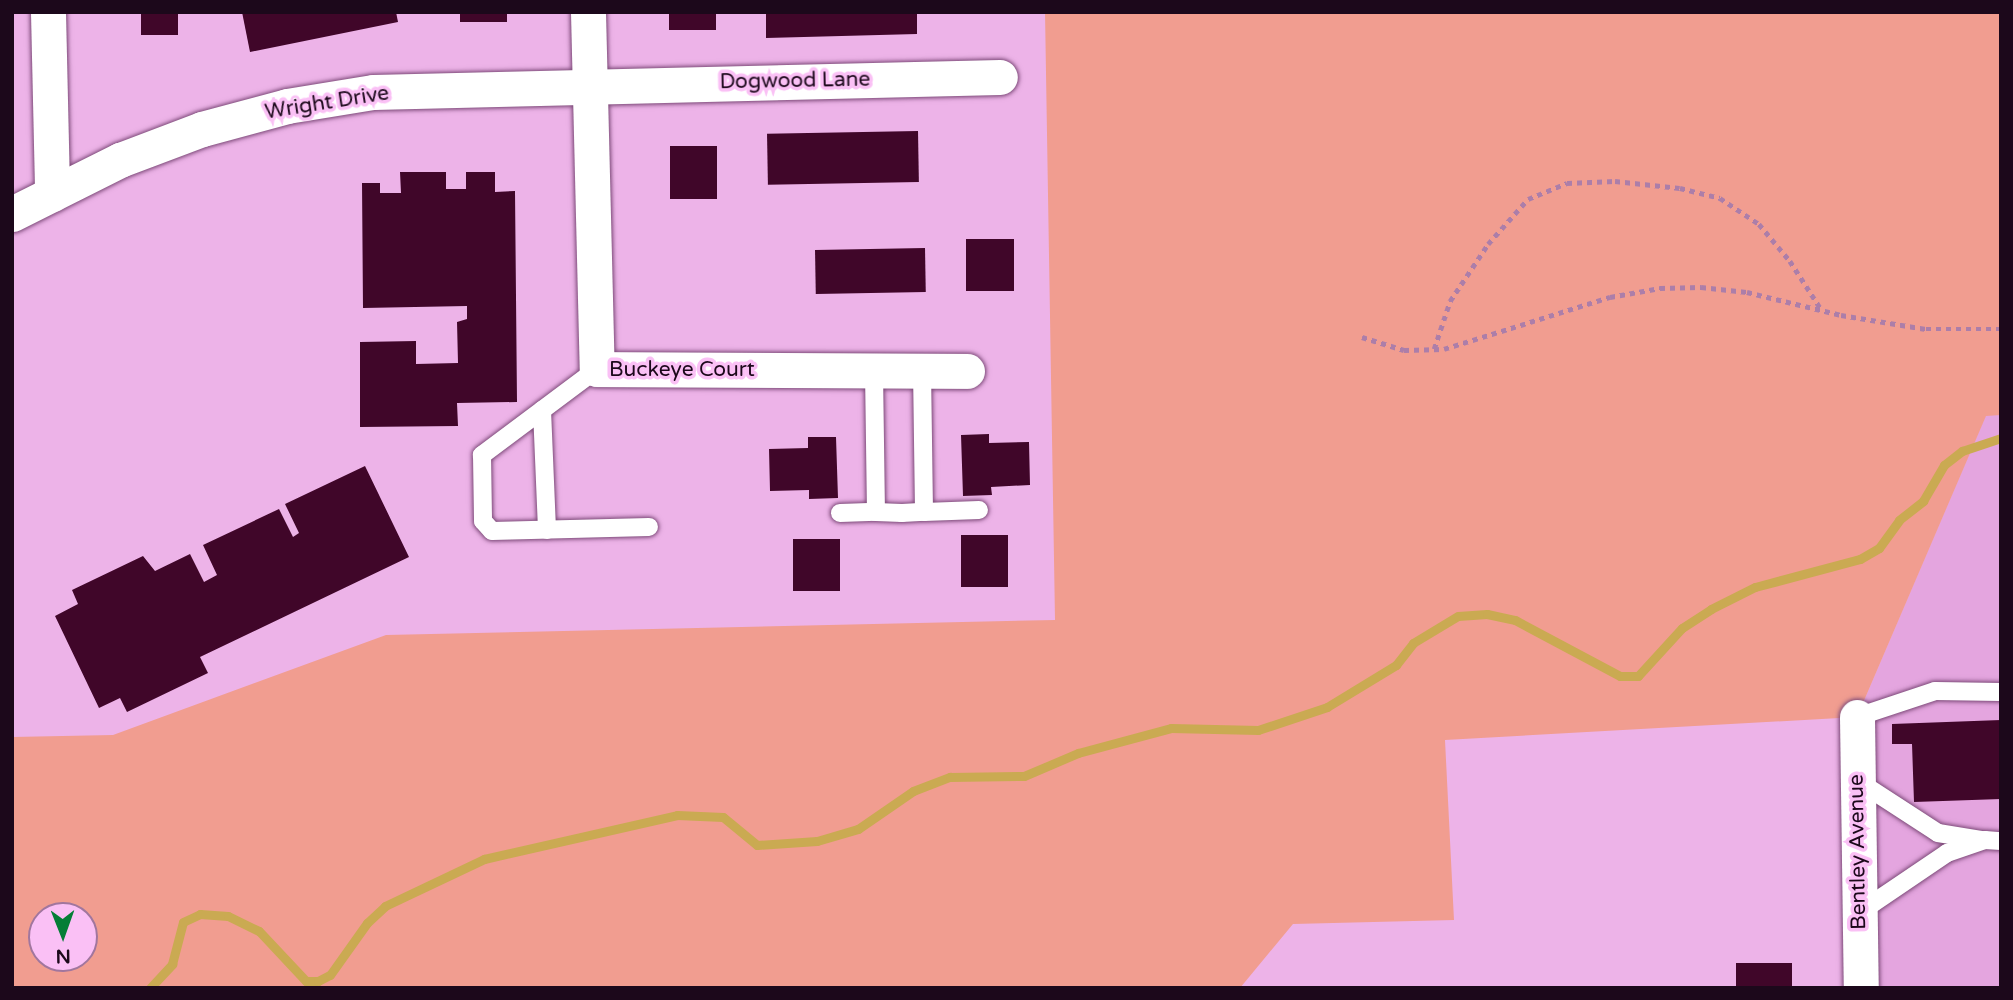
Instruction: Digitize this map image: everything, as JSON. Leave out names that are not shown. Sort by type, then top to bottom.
[{"type":"street","points":[[48,12],[52,194]]},
{"type":"street","points":[[587,12],[589,85]]},
{"type":"street","name":"Dogwood Lane","points":[[589,85],[1000,77]]},
{"type":"street","name":"Wright Drive","points":[[12,214],[120,160],[202,129],[287,106],[386,92],[589,85]]},
{"type":"street","name":"Buckeye Court","points":[[589,85],[597,369],[967,371]]},
{"type":"street","name":"Bentley Avenue","points":[[1857,717],[1861,988]]},
{"type":"lane","points":[[597,369],[482,455],[480,462],[483,522],[492,531],[649,527]]},
{"type":"lane","points":[[874,371],[876,512]]},
{"type":"lane","points":[[922,371],[924,512]]},
{"type":"lane","points":[[542,410],[547,530]]},
{"type":"lane","points":[[840,513],[979,510]]},
{"type":"lane","points":[[1857,717],[1935,691],[2001,692]]},
{"type":"lane","points":[[1856,779],[1937,833],[1993,841]]},
{"type":"lane","points":[[1858,913],[1947,853],[1993,841]]},
{"type":"path","points":[[1434,349],[1450,301],[1488,244],[1528,199],[1567,183],[1641,184],[1720,198],[1759,224],[1790,261],[1821,310]]},
{"type":"path","points":[[1362,337],[1404,350],[1434,349],[1513,330],[1610,298],[1660,288],[1747,292],[1821,310],[1926,329],[2001,329]]},
{"type":"shaded area","points":[[1045,12],[2001,12],[2001,415],[1986,416],[1857,717],[1445,740],[1454,920],[1293,924],[1240,988],[12,988],[12,737],[113,735],[386,635],[1055,620]]},
{"type":"shaded area","points":[[1986,415],[2001,415],[2001,988],[1861,988],[1857,717]]},
{"type":"building","points":[[141,12],[178,12],[178,35],[141,35]]},
{"type":"building","points":[[242,12],[396,12],[398,22],[250,52]]},
{"type":"building","points":[[460,12],[507,12],[507,22],[460,22]]},
{"type":"building","points":[[669,12],[716,12],[716,30],[669,30]]},
{"type":"building","points":[[766,12],[917,12],[917,34],[766,38]]},
{"type":"building","points":[[918,131],[919,182],[768,185],[767,134]]},
{"type":"building","points":[[670,146],[717,146],[717,199],[670,199]]},
{"type":"building","points":[[400,172],[446,172],[446,189],[466,189],[466,172],[495,172],[495,192],[515,191],[517,402],[457,403],[458,426],[360,427],[360,342],[416,341],[416,364],[458,363],[457,322],[467,319],[467,306],[363,308],[362,183],[380,183],[380,193],[401,193]]},
{"type":"building","points":[[966,239],[1014,239],[1014,291],[966,291]]},
{"type":"building","points":[[925,248],[926,292],[816,294],[815,250]]},
{"type":"building","points":[[989,434],[989,443],[1029,442],[1030,485],[991,487],[992,495],[963,496],[961,435]]},
{"type":"building","points":[[808,437],[836,437],[838,498],[809,499],[809,490],[770,491],[769,449],[808,448]]},
{"type":"building","points":[[365,466],[409,557],[200,657],[208,673],[127,712],[120,698],[99,708],[55,616],[78,604],[72,590],[143,556],[155,571],[190,554],[204,582],[217,575],[203,545],[279,509],[293,537],[299,533],[285,504]]},
{"type":"building","points":[[961,535],[1008,535],[1008,587],[961,587]]},
{"type":"building","points":[[793,539],[840,539],[840,591],[793,591]]},
{"type":"building","points":[[2001,720],[2001,799],[1914,802],[1912,744],[1892,744],[1892,724]]},
{"type":"building","points":[[1736,963],[1792,963],[1792,988],[1736,988]]},
{"type":"waterway","points":[[150,988],[172,964],[183,922],[200,914],[228,916],[259,931],[306,981],[318,981],[330,975],[367,923],[385,906],[484,859],[677,815],[723,817],[757,845],[817,841],[858,829],[913,791],[950,777],[1024,776],[1078,753],[1171,728],[1258,730],[1327,707],[1396,665],[1413,643],[1458,616],[1487,614],[1515,620],[1620,676],[1638,676],[1682,628],[1711,609],[1755,587],[1860,559],[1879,548],[1899,520],[1923,501],[1944,465],[1962,451],[2001,438]]}]
